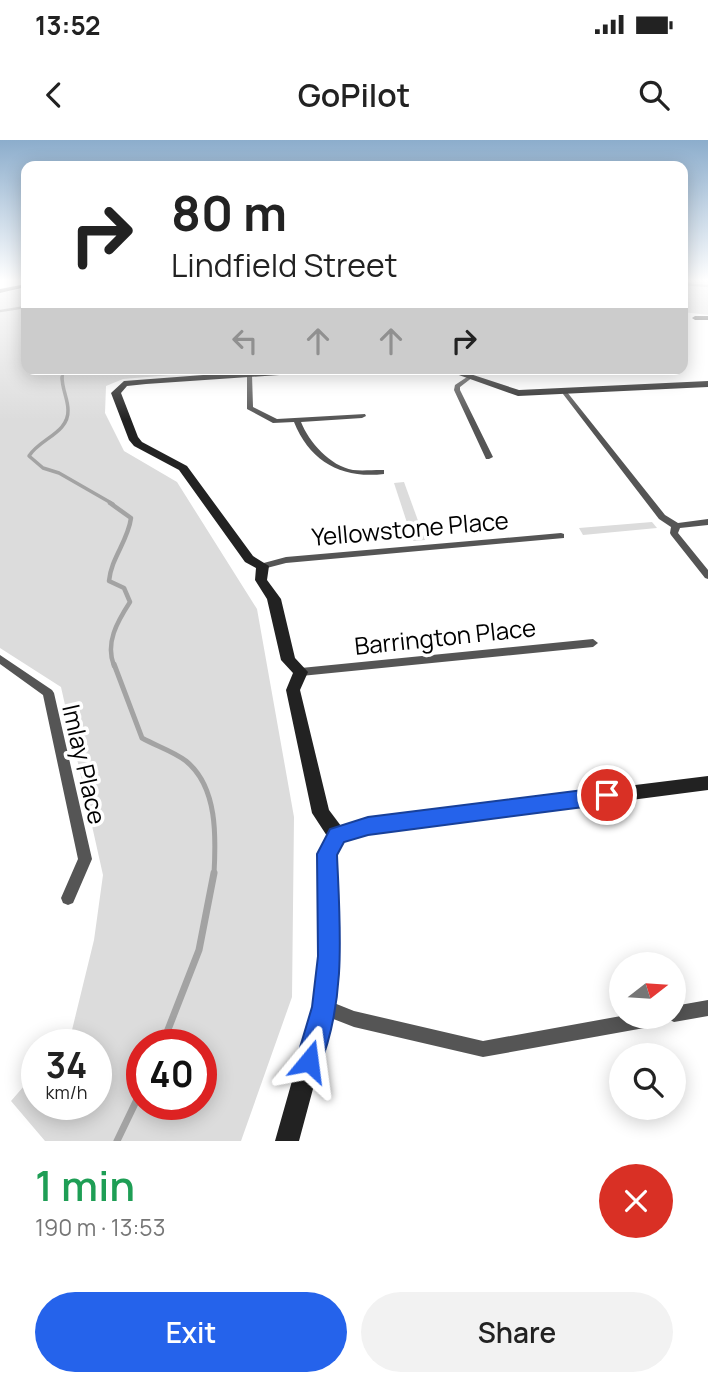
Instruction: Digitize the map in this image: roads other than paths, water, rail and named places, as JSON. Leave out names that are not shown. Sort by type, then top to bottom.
[{"type":"street","points":[[235,375],[131,383],[118,388],[116,393],[133,438],[138,444],[183,468],[249,559],[263,566],[261,580],[274,599],[288,660],[301,672],[293,690],[321,813],[337,835]]},
{"type":"street","points":[[248,375],[249,408],[276,421],[362,416]]},
{"type":"street","points":[[464,375],[518,393],[565,393],[708,384]]},
{"type":"street","points":[[470,377],[457,386],[457,390],[489,457]]},
{"type":"street","points":[[565,393],[662,517],[676,526],[708,522]]},
{"type":"street","points":[[297,421],[299,430],[334,466],[346,471],[381,472]]},
{"type":"street","points":[[676,526],[674,533],[708,576]]},
{"type":"street","name":"Yellowstone Place","points":[[263,566],[286,559],[561,536]]},
{"type":"street","name":"Barrington Place","points":[[301,672],[593,643]]},
{"type":"street","name":"Imlay Place","points":[[0,659],[48,693],[85,859],[68,898]]},
{"type":"street","points":[[287,1141],[324,1007],[329,956],[327,854],[337,835],[368,826],[708,783]]},
{"type":"street","points":[[324,1007],[354,1019],[482,1049],[609,1026]]},
{"type":"street","points":[[686,1012],[708,1008]]},
{"type":"waterway","points":[[62,378],[68,406],[67,418],[59,430],[29,456],[43,468],[59,473],[113,504]]},
{"type":"waterway","points":[[110,503],[131,518],[109,581],[124,588],[130,602],[117,625],[112,641],[114,666]]},
{"type":"waterway","points":[[114,664],[142,738],[186,761],[204,785],[213,814],[214,874]]},
{"type":"waterway","points":[[168,1029],[199,950],[214,873]]},
{"type":"waterway","points":[[117,1141],[127,1120]]}]
